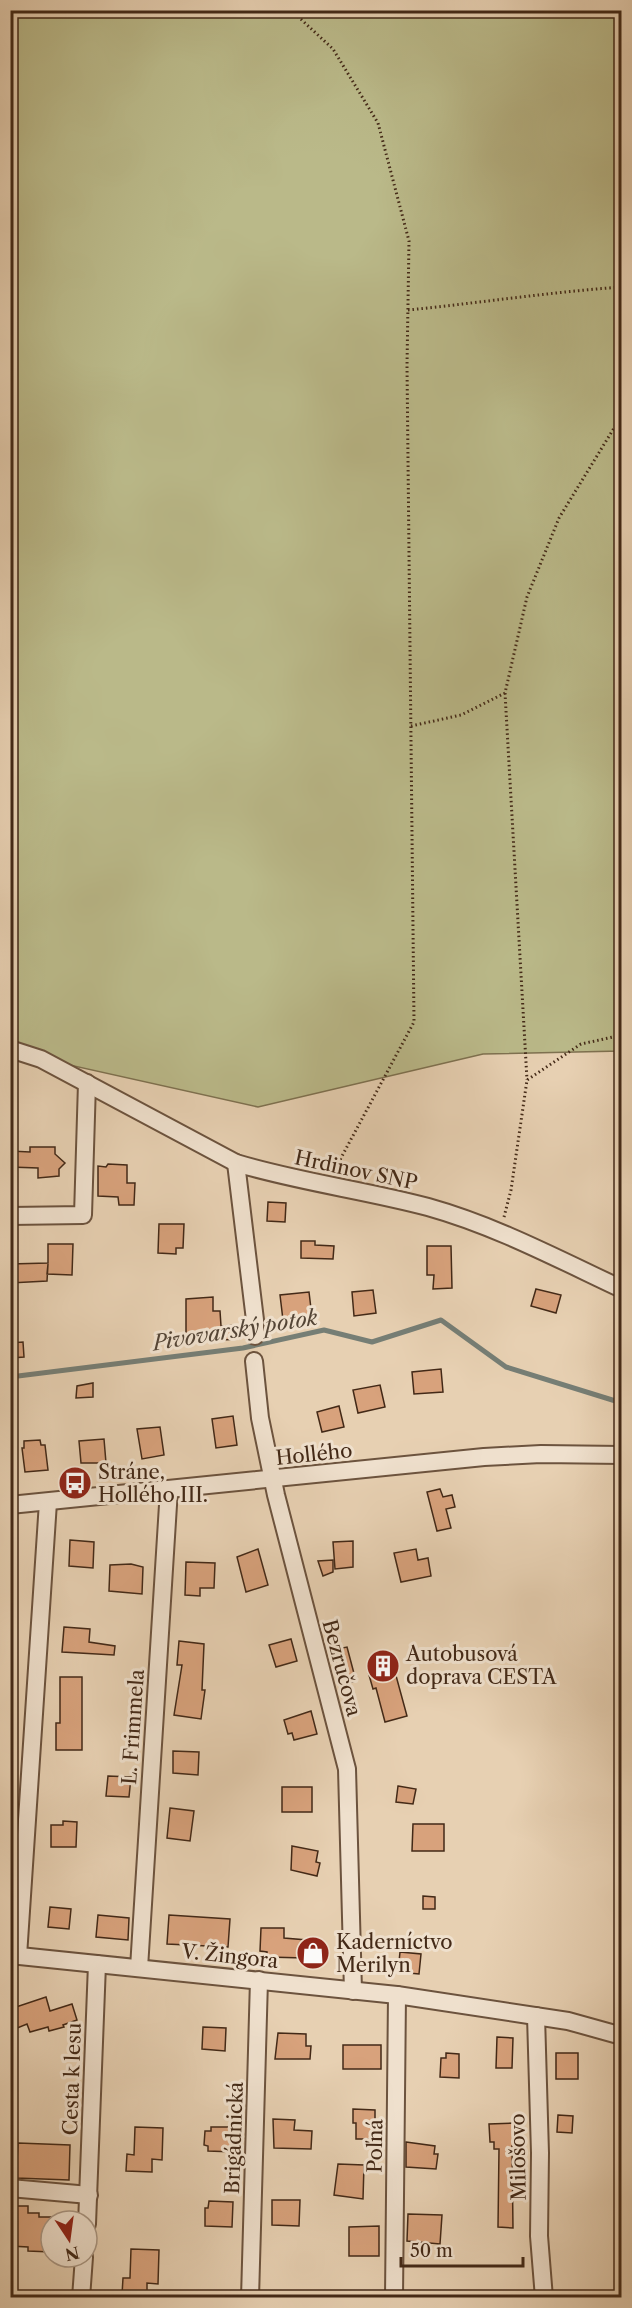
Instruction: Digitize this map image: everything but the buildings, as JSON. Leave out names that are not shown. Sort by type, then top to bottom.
[{"type":"street","name":"Hrdinov SNP","points":[[10,1049],[41,1059],[236,1163],[269,1173],[428,1207],[500,1231],[621,1289]]},
{"type":"street","points":[[10,1216],[83,1215],[87,1083]]},
{"type":"street","points":[[236,1163],[255,1336]]},
{"type":"street","name":"Bezručova","points":[[255,1361],[260,1418],[273,1479],[347,1769],[353,1991]]},
{"type":"street","name":"Hollého","points":[[10,1505],[484,1457],[541,1454],[621,1455]]},
{"type":"street","name":"L. Frimmela","points":[[139,1968],[170,1489]]},
{"type":"street","points":[[14,1955],[48,1502]]},
{"type":"street","name":"V. Žingora","points":[[14,1955],[397,1995],[568,2021],[621,2036]]},
{"type":"street","name":"Cesta k lesu","points":[[88,2209],[97,1964]]},
{"type":"street","name":"Brigádnická","points":[[250,2298],[259,1980]]},
{"type":"street","name":"Poľná","points":[[394,2298],[397,1995]]},
{"type":"street","name":"Milošovo","points":[[536,2016],[540,2153],[539,2236],[544,2298]]},
{"type":"street","points":[[10,2188],[89,2195]]},
{"type":"street","points":[[81,2298],[83,2269]]},
{"type":"path","points":[[291,10],[333,49],[378,123],[409,241],[414,1022],[326,1185]]},
{"type":"path","points":[[621,10],[621,16]]},
{"type":"path","points":[[408,310],[621,287]]},
{"type":"path","points":[[500,1231],[511,1190],[527,1080],[505,693],[527,597],[559,518],[621,415]]},
{"type":"path","points":[[411,726],[461,714],[505,693]]},
{"type":"path","points":[[527,1080],[581,1044],[621,1035]]},
{"type":"shaded area","points":[[11,11],[621,11],[621,1051],[483,1054],[258,1107],[11,1052]]},
{"type":"waterway","name":"Pivovarský potok","points":[[10,1377],[243,1348],[324,1330],[372,1342],[441,1320],[506,1367],[622,1403]]},
{"type":"place","name":"Stráne, Hollého III.","points":[[75,1483]]},
{"type":"place","name":"Autobusová doprava CESTA","points":[[383,1666]]},
{"type":"place","name":"Kaderníctvo Merilyn","points":[[313,1953]]}]
